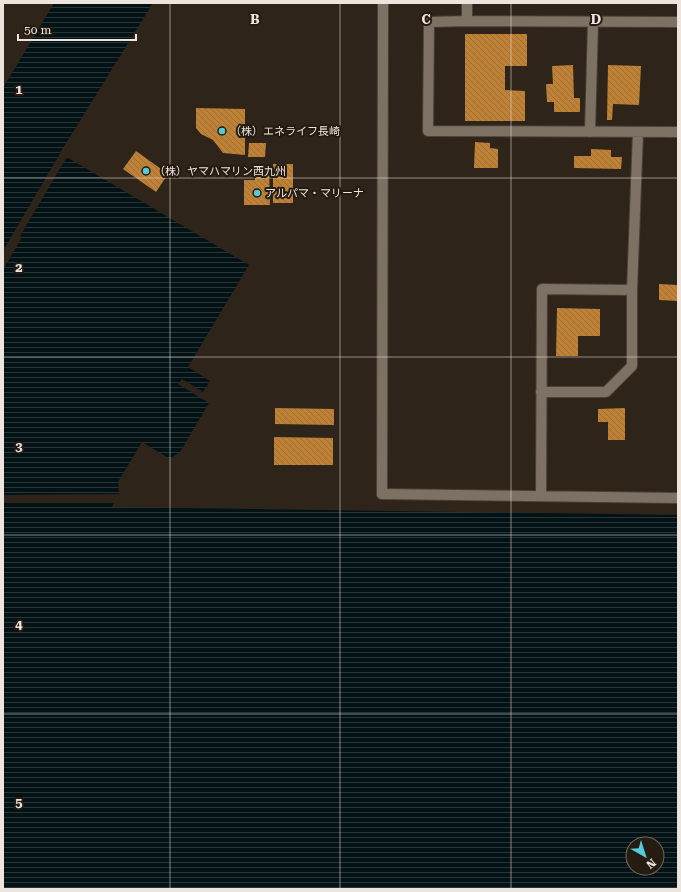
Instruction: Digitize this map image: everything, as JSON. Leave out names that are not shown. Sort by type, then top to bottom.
[{"type":"street","points":[[383,3],[382,494],[678,498]]},
{"type":"street","points":[[467,3],[467,21]]},
{"type":"street","points":[[678,22],[429,22],[428,131],[678,132]]},
{"type":"street","points":[[590,132],[593,22]]},
{"type":"street","points":[[541,392],[606,392],[632,366],[632,290],[638,132]]},
{"type":"street","points":[[541,496],[542,289],[632,290]]},
{"type":"shaded area","points":[[54,3],[153,3],[60,153],[249,265],[188,367],[210,381],[203,392],[182,379],[178,384],[209,403],[180,452],[170,459],[142,442],[118,482],[119,494],[112,507],[678,515],[678,889],[3,889],[3,88]]},
{"type":"pier","points":[[62,150],[68,155],[20,236],[22,237],[3,270],[3,251]]},
{"type":"pier","points":[[120,494],[116,503],[3,503],[3,495]]},
{"type":"building","points":[[465,34],[527,34],[527,66],[505,66],[505,90],[525,91],[525,121],[465,121]]},
{"type":"building","points":[[573,65],[574,98],[580,98],[580,112],[554,112],[554,102],[547,102],[546,84],[553,84],[552,66]]},
{"type":"building","points":[[608,65],[641,66],[639,105],[613,104],[612,120],[607,120]]},
{"type":"building","name":"（株）エネライフ長崎","points":[[196,108],[245,109],[245,155],[223,153],[213,140],[201,134],[196,128]]},
{"type":"building","points":[[475,142],[490,143],[490,148],[498,149],[498,168],[474,168]]},
{"type":"building","points":[[249,143],[266,143],[265,157],[248,157]]},
{"type":"building","points":[[591,149],[611,150],[611,157],[622,157],[621,169],[574,168],[574,156],[591,156]]},
{"type":"building","name":"（株）ヤマハマリン西九州","points":[[136,151],[168,174],[156,192],[123,169]]},
{"type":"building","points":[[273,164],[293,164],[293,203],[273,203]]},
{"type":"building","name":"アルパマ・マリーナ","points":[[269,166],[270,205],[244,205],[244,180],[255,180],[255,167]]},
{"type":"building","points":[[659,284],[678,285],[678,301],[659,300]]},
{"type":"building","points":[[557,308],[600,309],[600,336],[578,336],[578,356],[556,356]]},
{"type":"building","points":[[275,408],[334,409],[334,425],[275,424]]},
{"type":"building","points":[[625,408],[625,440],[608,440],[608,422],[598,422],[598,409]]},
{"type":"building","points":[[274,437],[333,438],[333,465],[274,465]]},
{"type":"place","name":"（株）エネライフ長崎","points":[[222,131]]},
{"type":"place","name":"（株）ヤマハマリン西九州","points":[[146,171]]},
{"type":"place","name":"アルパマ・マリーナ","points":[[257,193]]}]
